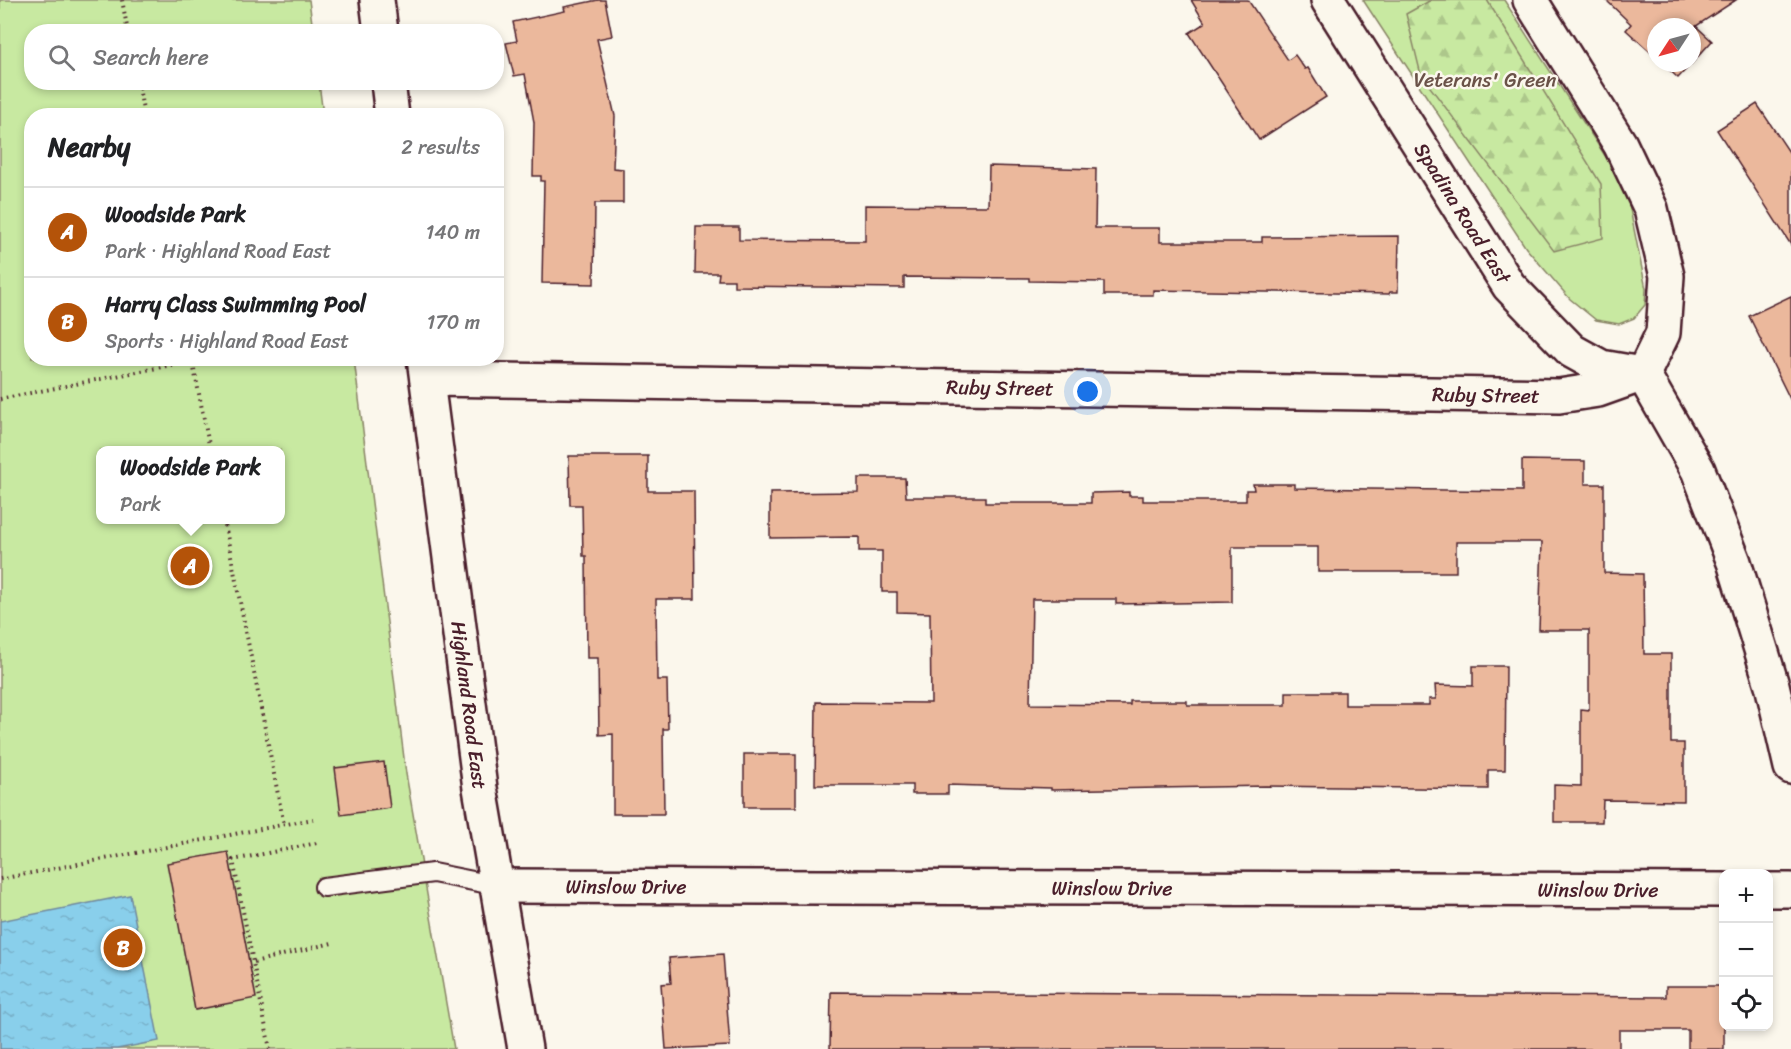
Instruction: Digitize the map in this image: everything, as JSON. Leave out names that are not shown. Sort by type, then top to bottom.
[{"type":"street","points":[[377,0],[380,24]]},
{"type":"street","points":[[1530,0],[1620,144],[1651,208],[1667,276],[1663,333],[1643,374],[1698,470],[1734,562],[1772,685],[1791,767]]},
{"type":"street","name":"Spadina Road East","points":[[1336,3],[1509,286],[1572,351],[1601,367],[1643,374]]},
{"type":"street","points":[[389,90],[391,108]]},
{"type":"street","name":"Ruby Street","points":[[425,369],[1559,396],[1598,390],[1643,374]]},
{"type":"street","name":"Highland Road East","points":[[425,369],[480,788],[525,1049]]},
{"type":"street","name":"Winslow Drive","points":[[498,886],[1719,890]]},
{"type":"street","points":[[1773,890],[1791,890]]},
{"type":"lane","points":[[324,887],[433,873],[498,886]]},
{"type":"path","points":[[122,0],[126,24]]},
{"type":"path","points":[[139,90],[143,108]]},
{"type":"path","points":[[0,399],[162,366]]},
{"type":"path","points":[[193,366],[209,446]]},
{"type":"path","points":[[225,524],[284,825]]},
{"type":"path","points":[[0,879],[313,819]]},
{"type":"path","points":[[270,1049],[233,860],[316,843]]},
{"type":"path","points":[[254,962],[332,944]]},
{"type":"green space","points":[[0,0],[309,0],[312,24],[24,24],[24,90],[320,90],[322,108],[24,108],[24,366],[355,366],[406,774],[454,1049],[0,1049]]},
{"type":"green space","name":"Veterans' Green","points":[[1363,0],[1504,0],[1617,174],[1629,204],[1646,289],[1645,305],[1634,318],[1619,324],[1596,320],[1570,299],[1526,248]]},
{"type":"green space","points":[[1431,0],[1487,0],[1601,184],[1603,238],[1554,251],[1421,75],[1406,14]]},
{"type":"water","points":[[130,895],[159,1041],[117,1049],[0,1049],[0,921]]},
{"type":"building","points":[[605,0],[612,36],[597,39],[615,116],[613,168],[623,169],[623,203],[595,203],[594,284],[542,283],[544,181],[541,181],[541,176],[533,176],[534,122],[525,74],[514,76],[506,43],[517,41],[513,22],[565,11],[564,7]]},
{"type":"building","points":[[1191,0],[1248,0],[1288,60],[1295,55],[1305,69],[1308,68],[1326,97],[1259,140],[1189,33],[1205,23]]},
{"type":"building","points":[[1606,0],[1736,0],[1701,23],[1701,18],[1647,18],[1647,49],[1626,30],[1631,24]]},
{"type":"building","points":[[1701,31],[1712,41],[1701,53]]},
{"type":"building","points":[[1672,72],[1684,72],[1678,78]]},
{"type":"building","points":[[1757,104],[1791,155],[1791,245],[1717,130]]},
{"type":"building","points":[[989,166],[1096,169],[1095,228],[1160,228],[1160,242],[1262,242],[1262,237],[1399,236],[1398,292],[1389,294],[1153,290],[1153,295],[1104,295],[1104,282],[1029,281],[1029,278],[904,277],[904,288],[734,286],[734,280],[718,280],[719,273],[695,273],[696,227],[739,227],[739,240],[865,241],[865,205],[988,206]]},
{"type":"building","points":[[1791,296],[1791,401],[1749,316]]},
{"type":"building","points":[[569,456],[648,456],[648,491],[694,491],[695,599],[656,599],[657,680],[667,680],[668,729],[663,729],[664,814],[613,814],[613,734],[599,735],[598,658],[587,658],[586,556],[583,556],[582,505],[570,505]]},
{"type":"building","points":[[1522,460],[1585,461],[1585,484],[1604,484],[1604,573],[1643,574],[1644,654],[1671,654],[1671,743],[1684,743],[1684,801],[1603,800],[1602,822],[1554,822],[1554,785],[1581,786],[1581,709],[1589,710],[1589,630],[1539,630],[1542,542],[1456,542],[1456,572],[1318,572],[1318,547],[1232,547],[1232,602],[1116,604],[1116,599],[1032,599],[1030,704],[1130,705],[1130,701],[1187,701],[1187,705],[1286,705],[1286,692],[1345,692],[1345,705],[1429,705],[1429,699],[1436,699],[1435,685],[1473,686],[1473,666],[1506,666],[1505,770],[1488,770],[1488,789],[1266,786],[1051,790],[1051,788],[948,785],[948,794],[912,794],[912,785],[815,785],[816,702],[931,703],[930,613],[897,612],[897,592],[882,592],[882,551],[859,551],[859,537],[770,538],[770,493],[858,492],[858,478],[905,478],[906,497],[985,497],[985,503],[1091,503],[1091,493],[1129,492],[1129,496],[1143,496],[1143,501],[1246,501],[1246,490],[1254,490],[1253,484],[1294,484],[1294,488],[1522,491]]},
{"type":"building","points":[[744,754],[796,754],[796,807],[744,807]]},
{"type":"building","points":[[384,762],[390,808],[341,815],[335,768]]},
{"type":"building","points":[[228,852],[256,998],[195,1010],[167,863]]},
{"type":"building","points":[[723,954],[730,1046],[666,1049],[661,984],[671,983],[669,958]]},
{"type":"building","points":[[1666,986],[1719,986],[1719,1031],[1724,1031],[1724,1049],[1688,1049],[1688,1030],[1619,1030],[1619,1049],[830,1049],[831,992],[1666,997]]},
{"type":"place","name":"Woodside Park","points":[[190,566]]},
{"type":"place","name":"Harry Class Swimming Pool","points":[[123,948]]}]
